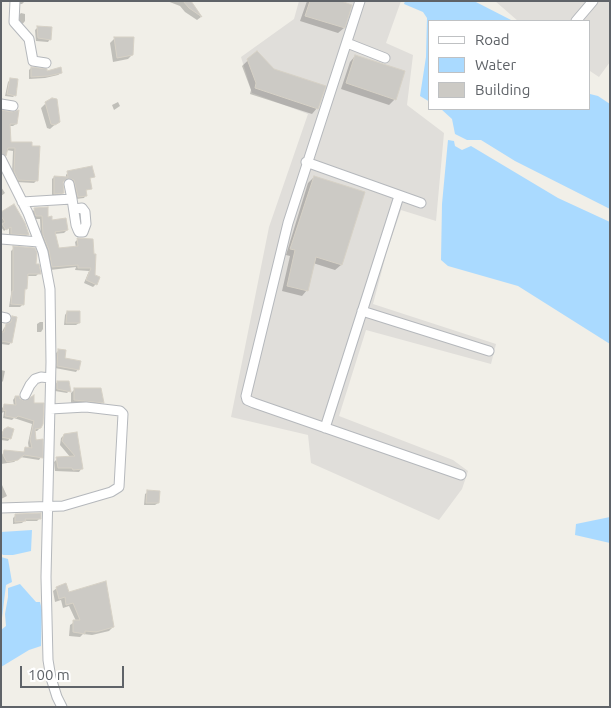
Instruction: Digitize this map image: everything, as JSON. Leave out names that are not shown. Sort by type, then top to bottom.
[{"type":"street","points":[[15,1],[14,22],[29,39],[33,61],[46,63]]},
{"type":"street","points":[[360,1],[306,162],[276,265],[246,396],[247,400],[254,403],[461,475]]},
{"type":"street","points":[[577,20],[589,3]]},
{"type":"street","points":[[347,43],[385,58]]},
{"type":"street","points":[[1,104],[13,106]]},
{"type":"street","points":[[1,159],[28,213],[48,270],[50,289],[50,409],[46,577],[48,660],[57,697],[62,707]]},
{"type":"street","points":[[306,162],[421,203]]},
{"type":"street","points":[[22,202],[73,204],[69,184]]},
{"type":"street","points":[[325,428],[399,196]]},
{"type":"street","points":[[1,230],[4,239],[39,242]]},
{"type":"street","points":[[362,311],[489,351]]},
{"type":"street","points":[[25,395],[35,379],[41,377],[50,378]]},
{"type":"street","points":[[1,508],[63,506],[111,492],[118,486],[124,417],[120,411],[98,408],[50,409]]},
{"type":"shaded area","points":[[299,1],[401,1],[386,43],[413,55],[407,105],[444,133],[436,221],[401,210],[387,251],[373,304],[496,344],[491,364],[366,330],[339,416],[453,460],[468,471],[462,489],[439,520],[311,463],[308,435],[231,417],[269,227],[308,114],[252,93],[241,57],[294,19]]},
{"type":"shaded area","points":[[495,1],[610,1],[610,62],[599,77],[591,72],[591,20],[517,20]]},
{"type":"water","points":[[405,1],[474,1],[511,20],[428,20],[428,101],[420,96],[426,57],[427,18],[423,12],[404,4]]},
{"type":"water","points":[[591,94],[598,96],[610,104],[610,209],[515,161],[481,140],[467,140],[455,134],[452,119],[442,110],[591,110]]},
{"type":"water","points":[[448,140],[454,141],[455,146],[462,150],[471,146],[558,198],[610,222],[610,344],[518,286],[448,266],[441,260],[442,204]]},
{"type":"water","points":[[610,517],[610,543],[575,535],[576,524]]},
{"type":"water","points":[[32,530],[31,551],[13,555],[3,555],[1,553],[1,532]]},
{"type":"water","points":[[1,557],[8,559],[12,582],[6,585],[1,626]]},
{"type":"water","points":[[20,584],[36,602],[40,602],[42,610],[41,646],[29,650],[1,667],[1,630],[6,626],[5,614],[8,588]]},
{"type":"building","points":[[183,1],[191,1],[202,17],[189,8]]},
{"type":"building","points":[[310,1],[341,1],[352,5],[345,28],[305,16]]},
{"type":"building","points":[[37,26],[52,27],[51,40],[38,38]]},
{"type":"building","points":[[114,37],[134,37],[133,55],[117,58]]},
{"type":"building","points":[[257,51],[274,69],[326,86],[318,109],[255,88],[256,83],[247,59]]},
{"type":"building","points":[[355,55],[405,71],[396,100],[346,83]]},
{"type":"building","points":[[31,67],[47,69],[47,71],[61,67],[62,73],[31,77]]},
{"type":"building","points":[[10,78],[18,79],[16,96],[7,94]]},
{"type":"building","points":[[52,98],[57,99],[60,122],[55,125],[51,124],[45,102]]},
{"type":"building","points":[[1,110],[12,112],[19,110],[17,124],[10,124],[11,142],[32,142],[32,146],[40,146],[38,181],[18,180],[14,171],[15,148],[8,148],[6,156],[1,153]]},
{"type":"building","points":[[92,166],[95,177],[90,178],[92,189],[86,190],[87,196],[78,197],[74,180],[68,178],[63,182],[64,193],[54,194],[54,176],[68,177],[67,171]]},
{"type":"building","points":[[314,176],[365,192],[342,265],[316,257],[308,291],[287,286],[295,250],[290,249]]},
{"type":"building","points":[[14,204],[25,223],[29,235],[11,234],[11,227],[6,230],[2,224],[5,222],[1,212]]},
{"type":"building","points":[[48,207],[48,217],[52,216],[52,220],[66,218],[68,230],[55,232],[59,248],[78,246],[77,238],[93,239],[94,254],[96,254],[95,275],[100,277],[97,285],[86,280],[91,268],[78,268],[78,265],[52,267],[49,250],[43,235],[42,216],[36,216],[34,208]]},
{"type":"building","points":[[13,246],[35,248],[37,253],[36,264],[39,264],[41,274],[28,274],[24,305],[11,304],[13,291]]},
{"type":"building","points":[[67,311],[80,311],[80,323],[66,323]]},
{"type":"building","points":[[12,316],[17,317],[12,343],[1,341],[1,332],[4,332],[6,324],[11,322]]},
{"type":"building","points":[[58,349],[66,350],[65,358],[81,361],[79,370],[57,366]]},
{"type":"building","points":[[57,381],[69,381],[71,392],[57,389]]},
{"type":"building","points":[[74,388],[101,388],[104,403],[74,400]]},
{"type":"building","points":[[34,395],[34,403],[44,403],[43,424],[41,428],[35,429],[36,440],[43,439],[43,458],[24,455],[18,460],[7,462],[3,455],[4,450],[24,452],[25,447],[32,448],[30,439],[34,421],[18,416],[16,418],[5,416],[6,410],[3,411],[4,404],[16,405],[15,396],[19,396],[20,399],[25,401]]},
{"type":"building","points":[[8,427],[14,429],[11,439],[1,437],[4,429]]},
{"type":"building","points":[[77,432],[83,469],[58,468],[56,457],[75,456],[62,441],[64,434]]},
{"type":"building","points":[[147,490],[160,491],[159,503],[146,503]]},
{"type":"building","points":[[41,513],[41,519],[25,519],[26,521],[15,522],[15,514]]},
{"type":"building","points":[[106,581],[114,627],[96,632],[85,631],[85,634],[73,632],[73,620],[80,620],[73,603],[66,605],[65,597],[59,599],[56,587],[66,583],[69,592]]}]
